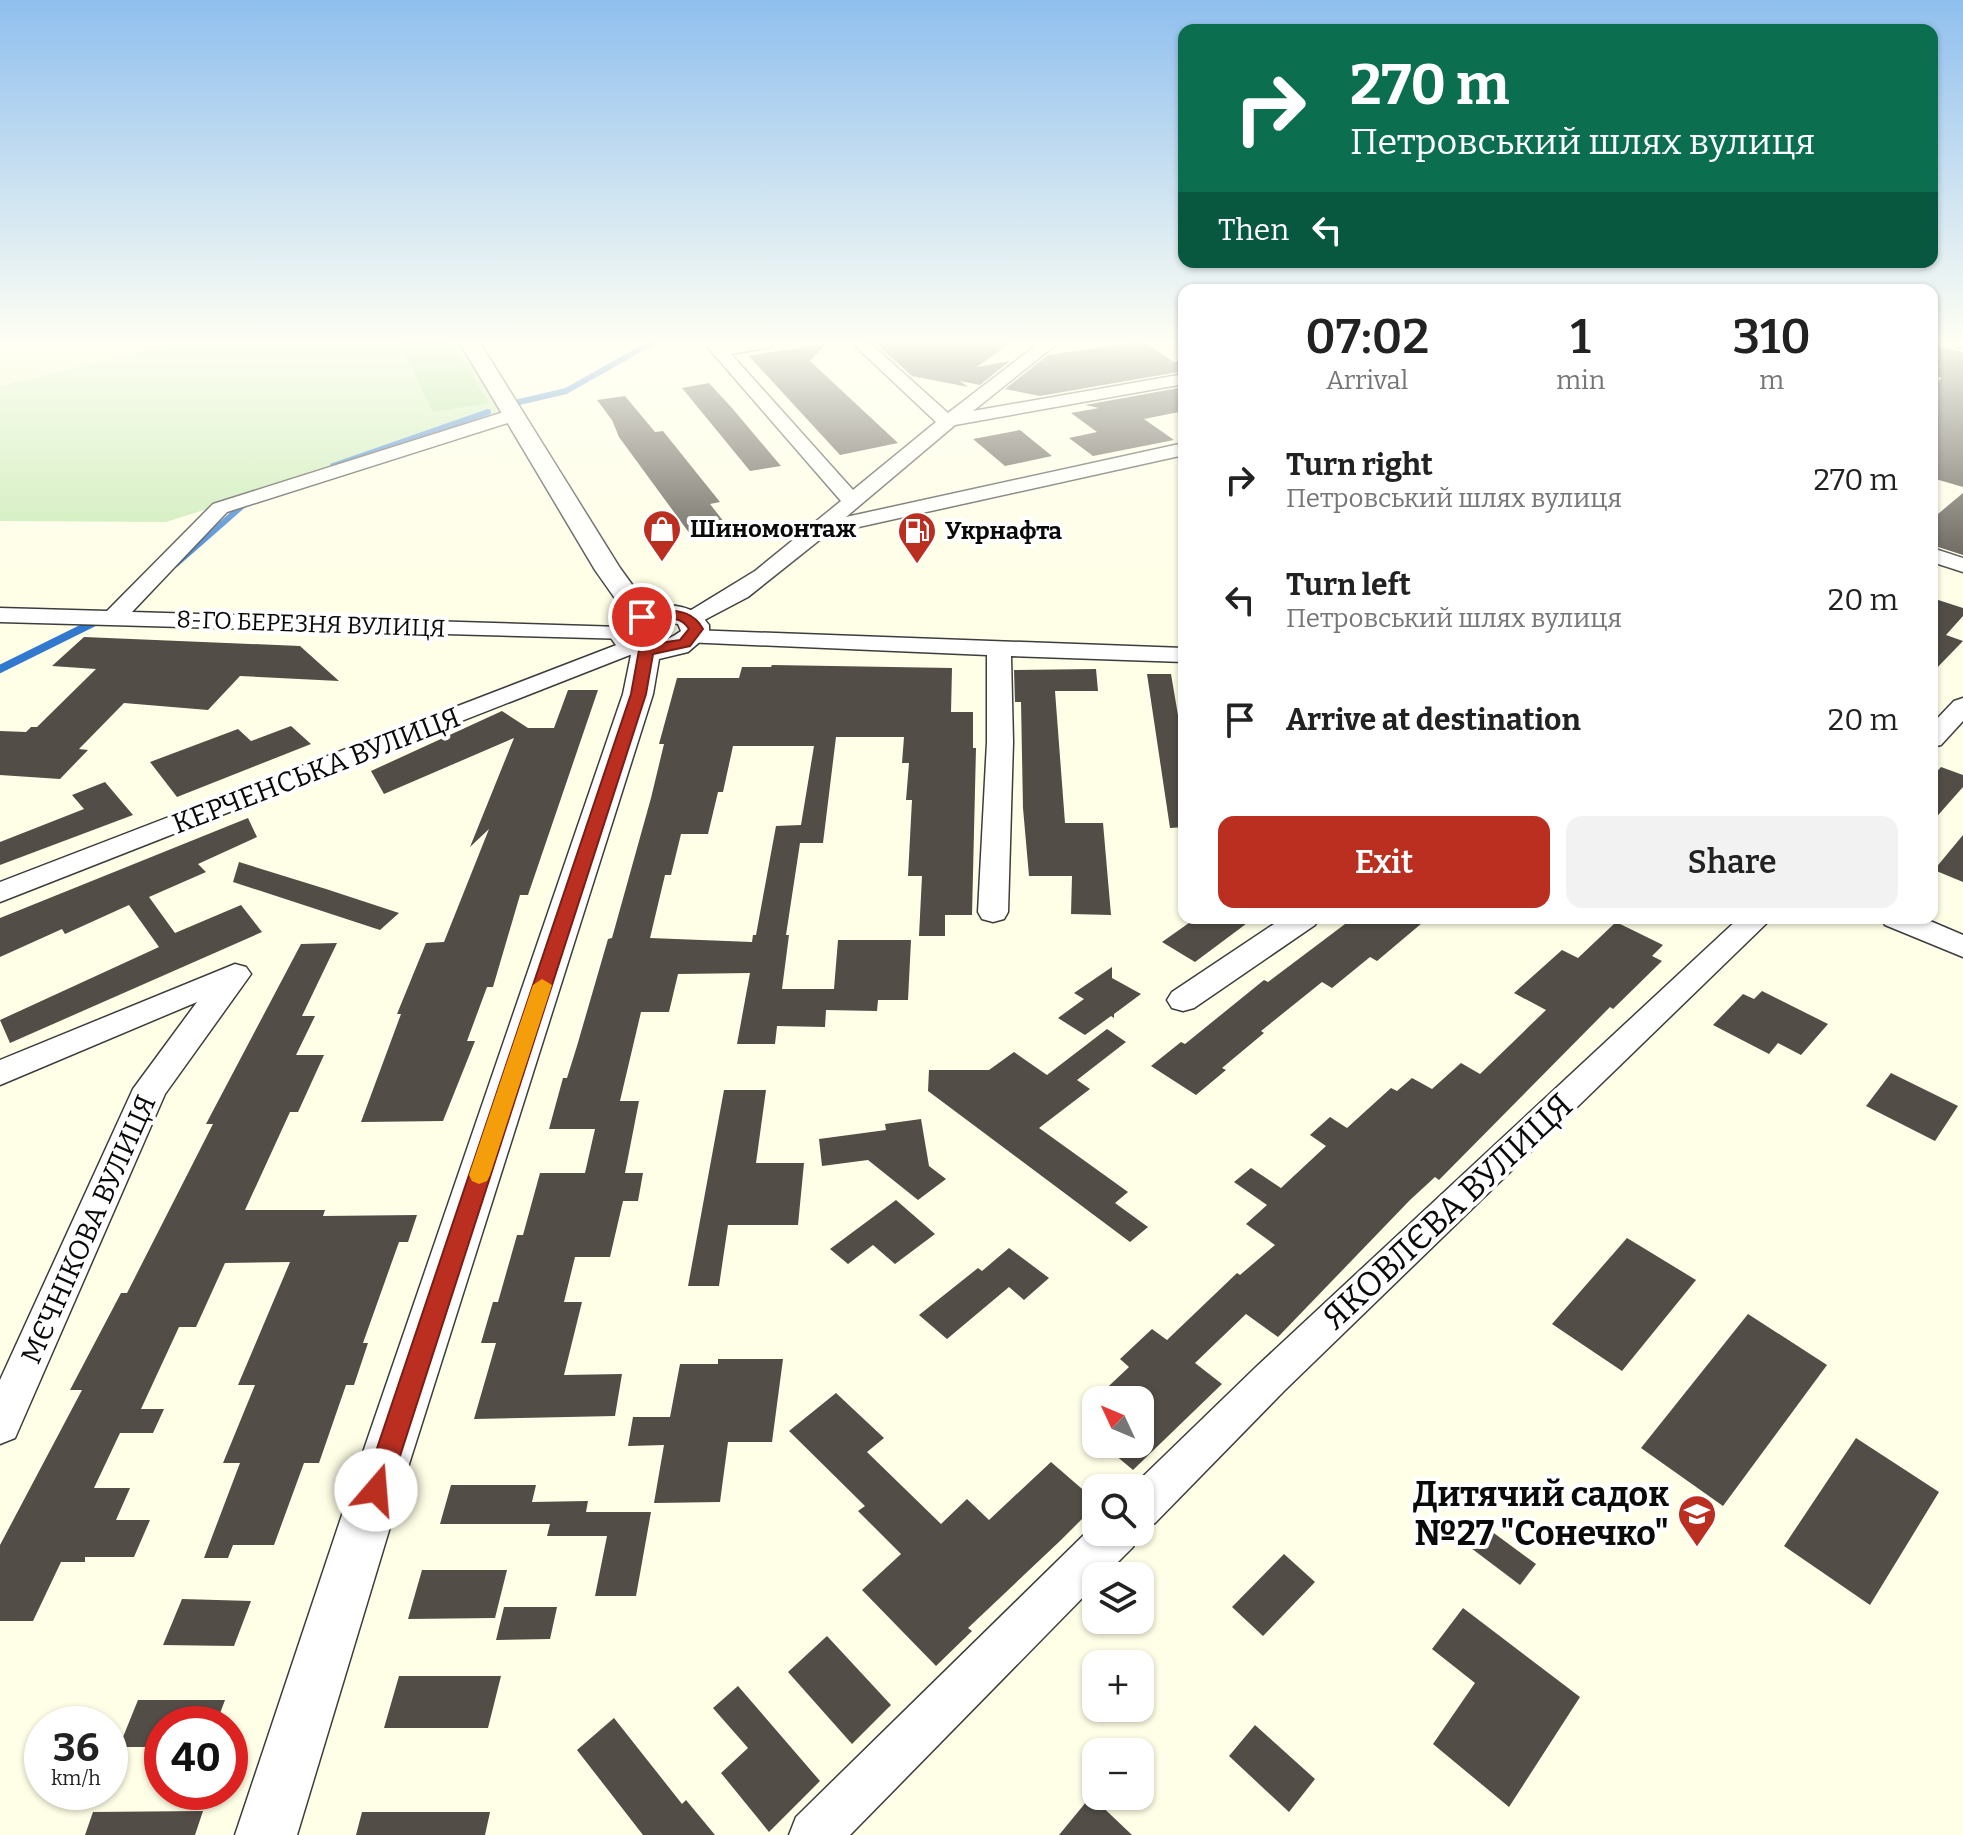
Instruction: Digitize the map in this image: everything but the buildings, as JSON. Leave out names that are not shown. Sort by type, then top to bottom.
[{"type":"street","points":[[113,618],[220,508],[470,429]]},
{"type":"street","points":[[266,1835],[638,694],[636,637],[608,570],[521,429]]},
{"type":"street","points":[[788,429],[852,501]]},
{"type":"street","points":[[636,637],[668,649],[937,429]]},
{"type":"street","points":[[817,530],[1178,450]]},
{"type":"street","points":[[1938,557],[1963,565]]},
{"type":"street","name":"8-ГО БЕРЕЗНЯ ВУЛИЦЯ","points":[[0,615],[636,637]]},
{"type":"street","points":[[692,629],[999,651],[1178,655]]},
{"type":"street","name":"КЕРЧЕНСЬКА ВУЛИЦЯ","points":[[0,893],[636,637]]},
{"type":"street","points":[[993,912],[999,651]]},
{"type":"street","points":[[1938,733],[1963,706]]},
{"type":"street","points":[[1183,1000],[1295,924]]},
{"type":"street","name":"ЯКОВЛЄВА ВУЛИЦЯ","points":[[1154,1495],[1270,1379],[1751,924]]},
{"type":"street","points":[[1910,924],[1963,947]]},
{"type":"street","name":"МЄЧНІКОВА ВУЛИЦЯ","points":[[0,1073],[235,974],[150,1089],[0,1425]]},
{"type":"street","points":[[814,1835],[1103,1546]]},
{"type":"green space","points":[[0,429],[462,429],[166,522],[0,521]]},
{"type":"waterway","points":[[333,466],[440,429]]},
{"type":"waterway","points":[[176,564],[249,500]]},
{"type":"waterway","points":[[0,669],[95,622]]},
{"type":"slow traffic","points":[[479,1175],[542,985]]},
{"type":"place","name":"Шиномонтаж","points":[[662,563]]},
{"type":"place","name":"Укрнафта","points":[[917,565]]},
{"type":"place","name":"Дитячий садок №27 \"Сонечко\"","points":[[1697,1548]]},
{"type":"route","points":[[376,1490],[638,694],[646,650],[668,649],[685,643],[695,634],[695,625],[686,617],[670,613],[642,617]]}]
